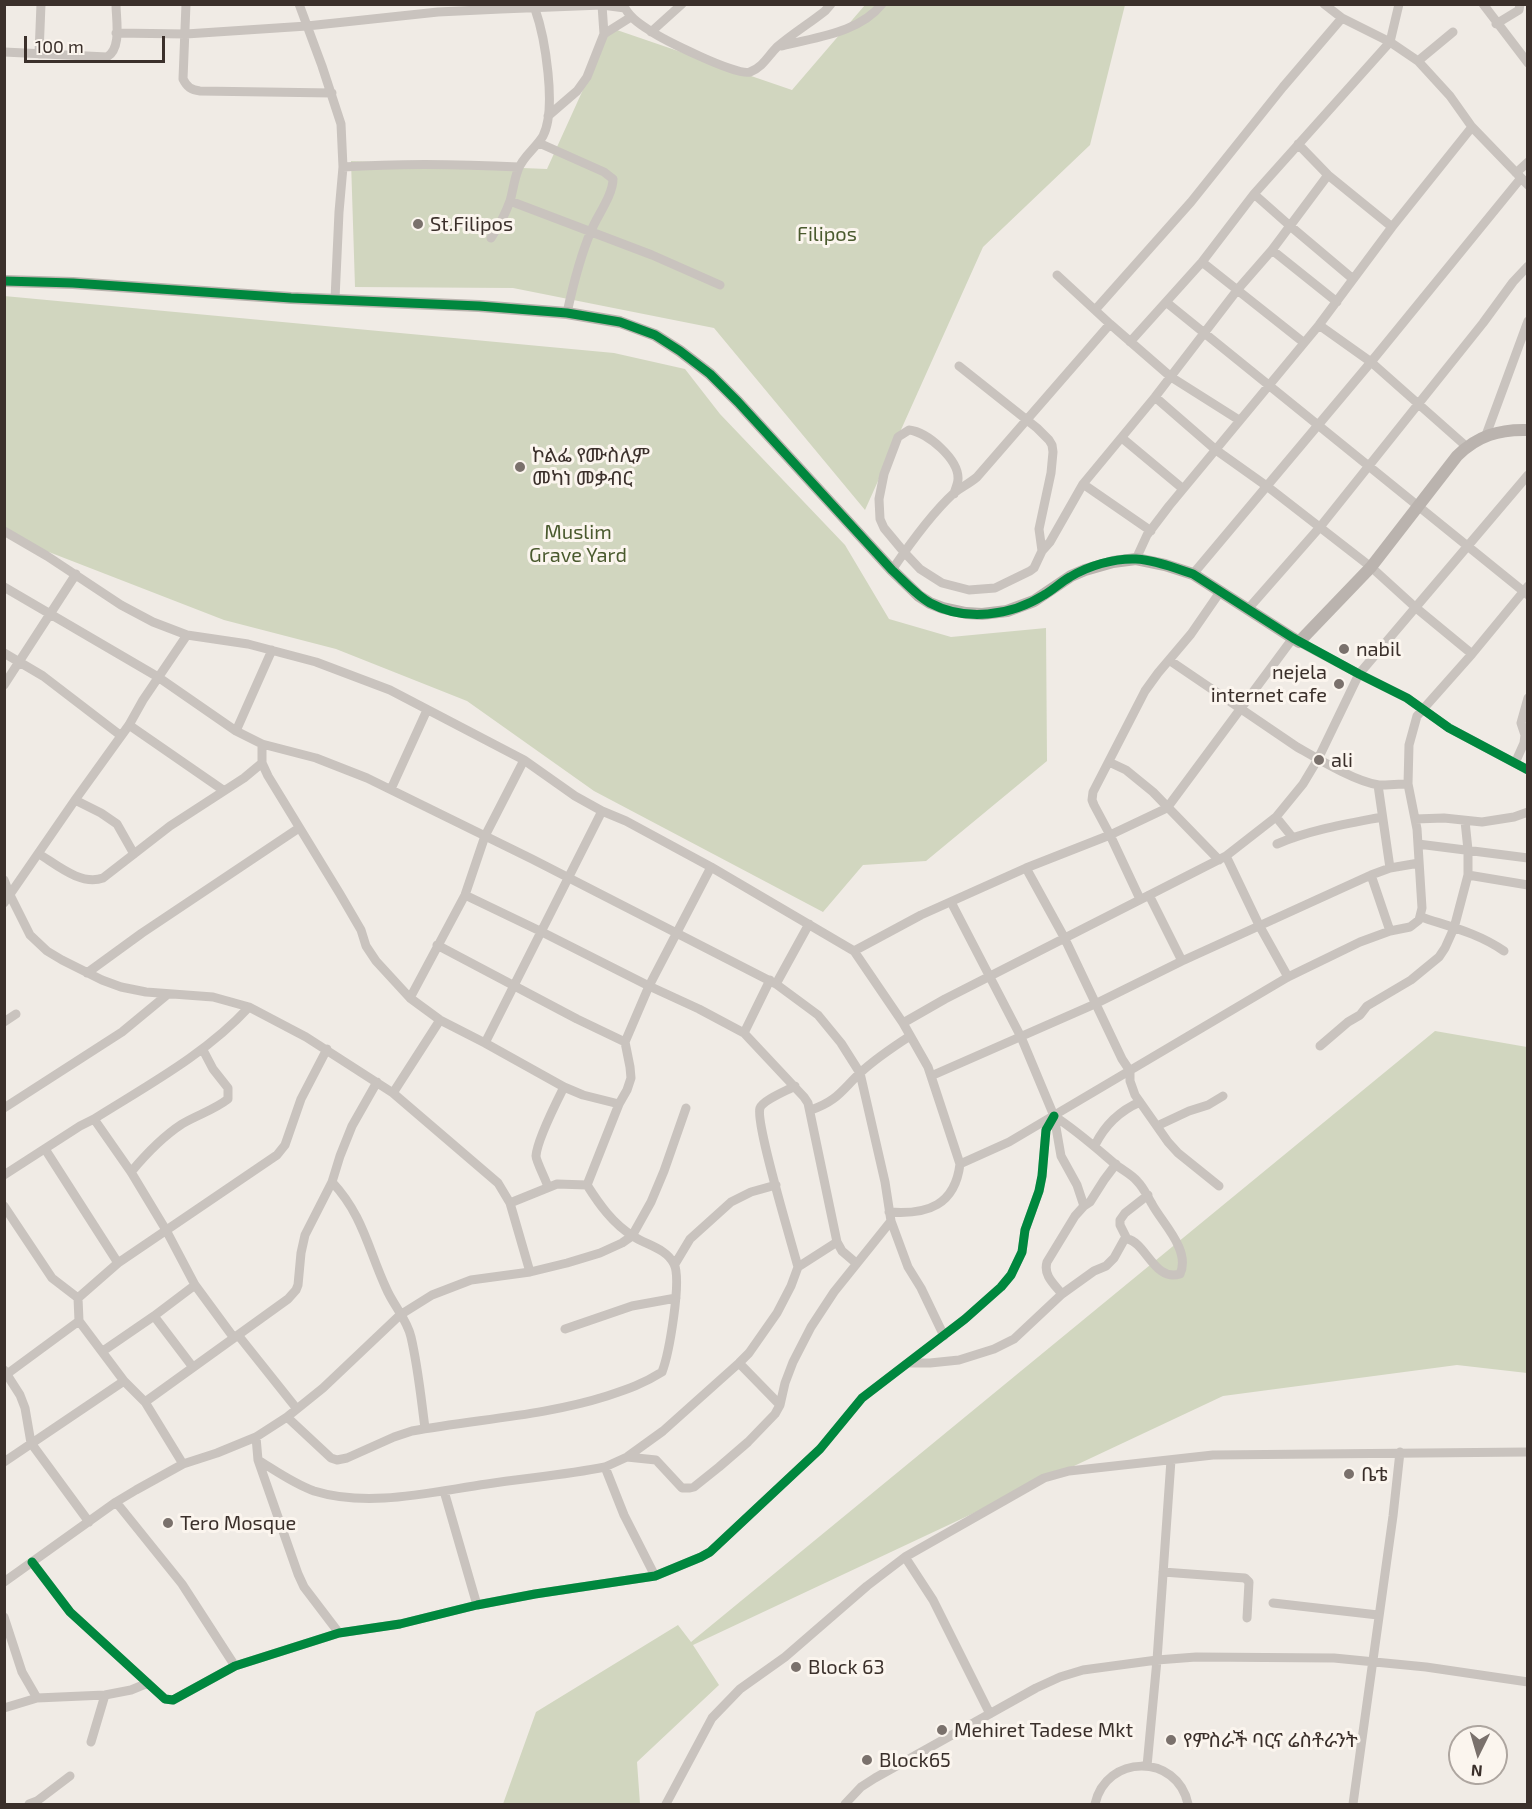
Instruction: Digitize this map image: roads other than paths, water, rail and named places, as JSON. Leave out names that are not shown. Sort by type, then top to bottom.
[{"type":"street","points":[[39,54],[41,4]]},
{"type":"street","points":[[4,52],[107,57],[115,48],[116,4]]},
{"type":"street","points":[[186,4],[183,79],[190,88],[200,91],[332,93]]},
{"type":"street","points":[[299,4],[341,124],[344,167],[339,212],[336,299]]},
{"type":"street","points":[[651,32],[681,4]]},
{"type":"street","points":[[116,33],[186,34],[307,26],[437,8],[535,9],[602,5],[624,7],[631,17],[651,32],[730,70],[744,73],[762,65],[777,48],[831,4]]},
{"type":"street","points":[[777,48],[859,24],[882,4]]},
{"type":"street","points":[[1324,4],[1342,18],[1390,42],[1418,61],[1450,96],[1472,127],[1521,178]]},
{"type":"street","points":[[1130,342],[1202,262],[1254,194],[1390,42],[1399,4]]},
{"type":"street","points":[[1483,4],[1527,63]]},
{"type":"street","points":[[1496,24],[1519,10],[1520,4]]},
{"type":"street","points":[[548,116],[577,91],[587,77],[604,34],[602,5]]},
{"type":"street","points":[[491,238],[501,224],[519,167],[539,143],[546,128],[548,87],[545,43],[535,9]]},
{"type":"street","points":[[604,34],[631,17]]},
{"type":"street","points":[[1095,310],[1191,202],[1283,87],[1342,18]]},
{"type":"street","points":[[1418,61],[1454,32]]},
{"type":"street","points":[[1136,559],[1151,531],[1182,488],[1270,386],[1303,342],[1320,325],[1392,227],[1472,127]]},
{"type":"street","points":[[539,143],[595,167],[613,179],[611,190],[591,232],[576,274],[567,313]]},
{"type":"street","points":[[1298,144],[1328,175],[1392,227]]},
{"type":"street","points":[[1193,574],[1320,425],[1521,178],[1527,162]]},
{"type":"street","points":[[344,167],[441,164],[519,167]]},
{"type":"street","points":[[954,494],[958,480],[954,461],[915,430],[909,430],[898,437],[880,486],[879,511],[884,528],[920,570],[942,583],[969,590],[995,588],[1034,568],[1083,484],[1171,377],[1238,289],[1272,250],[1328,175]]},
{"type":"street","points":[[1254,194],[1353,279]]},
{"type":"street","points":[[510,201],[652,255],[720,285]]},
{"type":"street","points":[[1272,250],[1337,302]]},
{"type":"street","points":[[1202,262],[1303,342]]},
{"type":"street","points":[[1248,609],[1320,527],[1527,266]]},
{"type":"street","points":[[1057,275],[1171,377],[1239,420]]},
{"type":"street","points":[[4,281],[429,303],[567,313],[620,322],[641,329],[668,343],[696,363],[738,402],[892,570],[919,596],[930,603],[953,611],[997,613],[1022,607],[1071,576],[1085,570],[1113,562],[1136,559],[1165,565],[1193,574],[1296,640],[1407,698],[1449,728],[1527,770]]},
{"type":"street","points":[[960,1164],[1008,1142],[1054,1116],[1288,977],[1360,942],[1415,924],[1421,917],[1422,908],[1418,844],[1408,784],[1410,746],[1417,716],[1526,591],[1418,507],[1166,302]]},
{"type":"street","points":[[1486,435],[1527,321]]},
{"type":"street","points":[[892,570],[904,552],[954,494],[978,477],[1110,324]]},
{"type":"street","points":[[1320,325],[1371,363],[1467,447]]},
{"type":"street","points":[[959,366],[1049,440],[1053,452],[1050,484],[1039,529],[1042,551]]},
{"type":"street","points":[[1155,397],[1216,450],[1371,567],[1472,654]]},
{"type":"street","points":[[854,951],[921,915],[1026,868],[1110,835],[1167,807],[1296,640],[1371,567],[1467,447],[1486,435],[1509,430],[1527,430]]},
{"type":"street","points":[[1122,438],[1182,488]]},
{"type":"street","points":[[903,1023],[1064,937],[1222,858],[1276,817],[1303,784],[1318,759],[1359,674],[1527,475]]},
{"type":"street","points":[[1083,484],[1151,531]]},
{"type":"street","points":[[4,531],[136,613],[187,635],[248,644],[316,662],[364,679],[524,760],[575,796],[711,867],[854,951],[903,1023],[931,1077],[960,1164],[954,1187],[944,1200],[927,1209],[890,1217],[834,1292],[799,1347],[784,1383],[780,1405],[775,1414],[719,1467],[690,1488],[682,1488],[656,1460],[627,1457]]},
{"type":"street","points":[[4,685],[76,574]]},
{"type":"street","points":[[4,587],[158,677],[236,730],[262,744],[316,758],[390,789],[773,982],[818,1016],[841,1043],[860,1073],[885,1182],[890,1217],[908,1267],[921,1288],[944,1336]]},
{"type":"street","points":[[1182,960],[1094,806],[1092,796],[1145,691],[1191,634],[1220,592]]},
{"type":"street","points":[[7,899],[129,725],[187,635]]},
{"type":"street","points":[[236,730],[272,650]]},
{"type":"street","points":[[4,653],[63,690],[120,735]]},
{"type":"street","points":[[1169,660],[1318,759],[1378,785],[1408,784]]},
{"type":"street","points":[[1515,764],[1525,735],[1521,723],[1527,698]]},
{"type":"street","points":[[390,789],[427,710]]},
{"type":"street","points":[[129,725],[223,790]]},
{"type":"street","points":[[262,744],[262,763],[361,930],[366,946],[376,961],[410,998],[440,1020],[485,1042],[564,1087],[583,1095],[619,1104]]},
{"type":"street","points":[[410,998],[465,895],[485,837],[524,760]]},
{"type":"street","points":[[1109,762],[1126,770],[1140,781],[1222,858],[1288,977]]},
{"type":"street","points":[[39,854],[81,879],[92,881],[103,878],[170,826],[244,778],[262,763]]},
{"type":"street","points":[[1378,785],[1390,868]]},
{"type":"street","points":[[75,800],[117,824],[134,854]]},
{"type":"street","points":[[485,1042],[602,811]]},
{"type":"street","points":[[1415,819],[1444,818],[1482,822],[1514,817],[1527,812]]},
{"type":"street","points":[[1276,817],[1293,838]]},
{"type":"street","points":[[1277,844],[1341,825],[1382,818]]},
{"type":"street","points":[[1320,1046],[1348,1022],[1360,1015],[1367,1006],[1411,980],[1439,957],[1445,948],[1454,927],[1468,875],[1466,821]]},
{"type":"street","points":[[87,973],[142,933],[299,828]]},
{"type":"street","points":[[1418,844],[1527,858]]},
{"type":"street","points":[[931,1077],[1095,1004],[1182,960],[1371,875],[1390,868],[1419,863]]},
{"type":"street","points":[[587,1185],[631,1078],[625,1042],[649,986],[711,867]]},
{"type":"street","points":[[1026,868],[1064,937],[1122,1059],[1130,1071],[1132,1087],[1140,1102],[1178,1153],[1219,1186]]},
{"type":"street","points":[[1371,875],[1390,931]]},
{"type":"street","points":[[1468,875],[1527,885]]},
{"type":"street","points":[[4,880],[7,899],[36,942],[47,951],[87,973],[133,990],[213,997],[249,1007],[327,1049],[393,1093],[498,1183],[510,1203],[530,1272]]},
{"type":"street","points":[[465,895],[699,1009],[744,1034],[804,1096],[811,1110],[837,1242],[842,1251],[856,1263]]},
{"type":"street","points":[[951,902],[1021,1037],[1054,1116],[1061,1156],[1077,1185],[1084,1206]]},
{"type":"street","points":[[1421,917],[1465,930],[1484,938],[1504,951]]},
{"type":"street","points":[[744,1034],[809,924]]},
{"type":"street","points":[[437,945],[625,1042]]},
{"type":"street","points":[[4,1108],[122,1032],[168,994]]},
{"type":"street","points":[[4,1175],[203,1050],[237,1021],[249,1007]]},
{"type":"street","points":[[4,1022],[16,1014]]},
{"type":"street","points":[[393,1093],[440,1020]]},
{"type":"street","points":[[811,1110],[837,1098],[860,1073],[910,1036]]},
{"type":"street","points":[[78,1298],[118,1263],[269,1162],[282,1150],[301,1099],[327,1049]]},
{"type":"street","points":[[130,1172],[164,1138],[228,1099],[228,1089],[213,1069],[203,1050]]},
{"type":"street","points":[[145,1402],[288,1299],[296,1290],[305,1235],[332,1182],[352,1126],[377,1082]]},
{"type":"street","points":[[258,1460],[304,1487],[316,1491],[342,1496],[380,1498],[444,1491],[605,1467],[627,1457],[663,1431],[749,1353],[777,1313],[791,1286],[798,1267],[764,1143],[759,1113],[764,1102],[795,1086]]},
{"type":"street","points":[[548,1187],[536,1155],[564,1087]]},
{"type":"street","points":[[1157,1126],[1208,1105],[1223,1096]]},
{"type":"street","points":[[1095,1145],[1108,1125],[1119,1114],[1140,1102]]},
{"type":"street","points":[[4,1582],[116,1502],[183,1464],[256,1437],[287,1417],[323,1388],[400,1315],[432,1295],[471,1280],[530,1272],[600,1253],[622,1243],[632,1236],[651,1202],[686,1108]]},
{"type":"street","points":[[1054,1116],[1095,1145],[1136,1179],[1148,1195],[1151,1204],[1175,1239],[1181,1260],[1180,1274],[1170,1275],[1164,1272],[1133,1241],[1127,1239],[1120,1225],[1120,1220],[1125,1213],[1148,1195]]},
{"type":"street","points":[[32,1562],[70,1612],[165,1699],[173,1700],[235,1666],[339,1633],[400,1624],[477,1605],[535,1594],[655,1576],[701,1557],[721,1543],[820,1449],[862,1398],[944,1336],[1001,1287],[1022,1252],[1042,1176],[1046,1130],[1054,1116]]},
{"type":"street","points":[[94,1119],[166,1230],[195,1285],[297,1409]]},
{"type":"street","points":[[45,1149],[118,1263]]},
{"type":"street","points":[[1062,1294],[1047,1275],[1045,1267],[1075,1216],[1090,1202],[1116,1164]]},
{"type":"street","points":[[332,1182],[345,1196],[357,1216],[386,1290],[406,1322],[412,1338],[425,1428]]},
{"type":"street","points":[[287,1417],[331,1458],[338,1460],[394,1437],[425,1428],[548,1412],[576,1405],[640,1385],[662,1372],[670,1344],[676,1298],[675,1264],[662,1251],[632,1236],[610,1217],[587,1185],[566,1183],[548,1187],[510,1203]]},
{"type":"street","points":[[675,1264],[690,1239],[730,1202],[751,1192],[776,1185]]},
{"type":"street","points":[[4,1206],[52,1278],[78,1298],[80,1321],[124,1381],[145,1402],[183,1464]]},
{"type":"street","points":[[910,1363],[941,1363],[958,1360],[1014,1339],[1062,1294],[1094,1271],[1106,1266],[1127,1239]]},
{"type":"street","points":[[798,1267],[837,1242]]},
{"type":"street","points":[[103,1351],[195,1285]]},
{"type":"street","points":[[565,1329],[632,1306],[676,1298]]},
{"type":"street","points":[[154,1316],[192,1366]]},
{"type":"street","points":[[80,1321],[6,1372],[21,1395],[31,1443],[89,1522]]},
{"type":"street","points":[[739,1363],[780,1405]]},
{"type":"street","points":[[4,1462],[124,1381]]},
{"type":"street","points":[[256,1437],[258,1460],[304,1587],[339,1633]]},
{"type":"street","points":[[1353,1804],[1400,1452]]},
{"type":"street","points":[[666,1804],[712,1718],[740,1689],[785,1657],[867,1586],[905,1557],[1032,1484],[1058,1473],[1213,1455],[1527,1452]]},
{"type":"street","points":[[1147,1766],[1171,1460]]},
{"type":"street","points":[[605,1467],[624,1515],[655,1576]]},
{"type":"street","points":[[444,1491],[477,1605]]},
{"type":"street","points":[[116,1502],[182,1584],[235,1666]]},
{"type":"street","points":[[905,1557],[933,1600],[990,1713]]},
{"type":"street","points":[[1163,1572],[1245,1578],[1249,1582],[1247,1618]]},
{"type":"street","points":[[1273,1603],[1378,1615]]},
{"type":"street","points":[[4,1617],[22,1672],[37,1698]]},
{"type":"street","points":[[845,1804],[861,1787],[990,1713],[1060,1677],[1099,1667],[1196,1657],[1334,1658],[1437,1668],[1527,1682]]},
{"type":"street","points":[[4,1708],[37,1698],[105,1695],[131,1690],[148,1683]]},
{"type":"street","points":[[91,1742],[105,1695]]},
{"type":"street","points":[[1095,1804],[1097,1796],[1108,1779],[1128,1767],[1147,1766],[1164,1771],[1177,1781],[1186,1795],[1188,1804]]},
{"type":"street","points":[[29,1804],[37,1801],[70,1776]]},
{"type":"place","name":"St.Filipos","points":[[418,224]]},
{"type":"place","name":"ኮልፌ የሙስሊም መካነ መቃብር","points":[[520,467]]},
{"type":"place","name":"nabil","points":[[1344,649]]},
{"type":"place","name":"nejela internet cafe","points":[[1339,684]]},
{"type":"place","name":"ali","points":[[1319,760]]},
{"type":"place","name":"ቤቴ","points":[[1349,1474]]},
{"type":"place","name":"Tero Mosque","points":[[168,1523]]},
{"type":"place","name":"Block 63","points":[[796,1667]]},
{"type":"place","name":"Mehiret Tadese Mkt","points":[[942,1730]]},
{"type":"place","name":"የምስራች ባርና ሬስቶራንት","points":[[1171,1740]]},
{"type":"place","name":"Block65","points":[[867,1760]]},
{"type":"park label","name":"Filipos","points":[[827,234]]},
{"type":"park label","name":"Muslim Grave Yard","points":[[578,544]]}]
